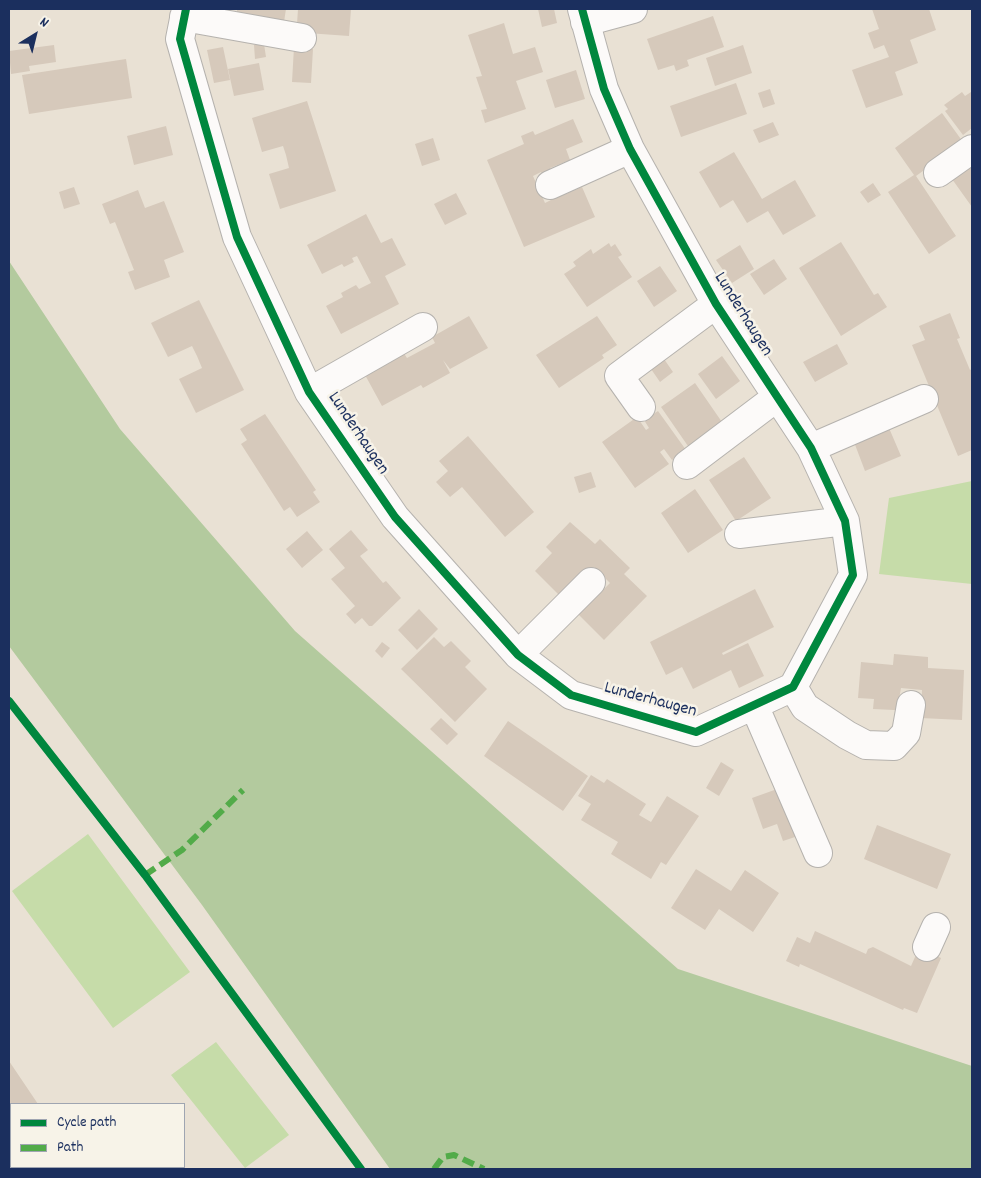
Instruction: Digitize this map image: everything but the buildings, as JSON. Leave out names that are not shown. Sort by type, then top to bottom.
[{"type":"street","points":[[584,15],[633,9]]},
{"type":"street","points":[[185,13],[302,38]]},
{"type":"street","name":"Lunderhaugen","points":[[185,13],[180,39],[237,237],[310,392],[396,517],[518,655],[571,695],[696,732],[793,687],[853,575],[845,521],[811,448],[716,304],[630,149],[604,89],[584,15]]},
{"type":"street","points":[[550,185],[630,149]]},
{"type":"street","points":[[938,173],[972,149]]},
{"type":"street","points":[[640,407],[619,376],[716,304]]},
{"type":"street","points":[[310,392],[423,327]]},
{"type":"street","points":[[687,465],[777,396]]},
{"type":"street","points":[[811,448],[924,399]]},
{"type":"street","points":[[739,534],[845,521]]},
{"type":"street","points":[[518,655],[591,582]]},
{"type":"street","points":[[793,687],[805,706],[822,720],[866,745],[894,746],[906,733],[911,705]]},
{"type":"street","points":[[754,705],[818,854]]},
{"type":"green space","points":[[9,261],[120,429],[295,631],[678,969],[972,1066],[972,1169],[390,1169],[202,905],[9,646]]},
{"type":"green space","points":[[972,481],[972,584],[879,574],[889,498]]},
{"type":"green space","points":[[88,834],[190,972],[113,1028],[12,891]]},
{"type":"green space","points":[[216,1042],[289,1135],[245,1168],[171,1075]]},
{"type":"marked path","points":[[145,875],[182,850],[243,790]]},
{"type":"marked path","points":[[434,1169],[443,1157],[454,1155],[484,1169]]},
{"type":"cycle path","points":[[186,9],[180,39],[237,237],[309,392],[395,517],[518,655],[571,695],[696,732],[793,687],[853,575],[845,521],[811,448],[716,304],[630,149],[604,89],[582,9]]},
{"type":"cycle path","points":[[9,701],[145,875],[361,1169]]}]
